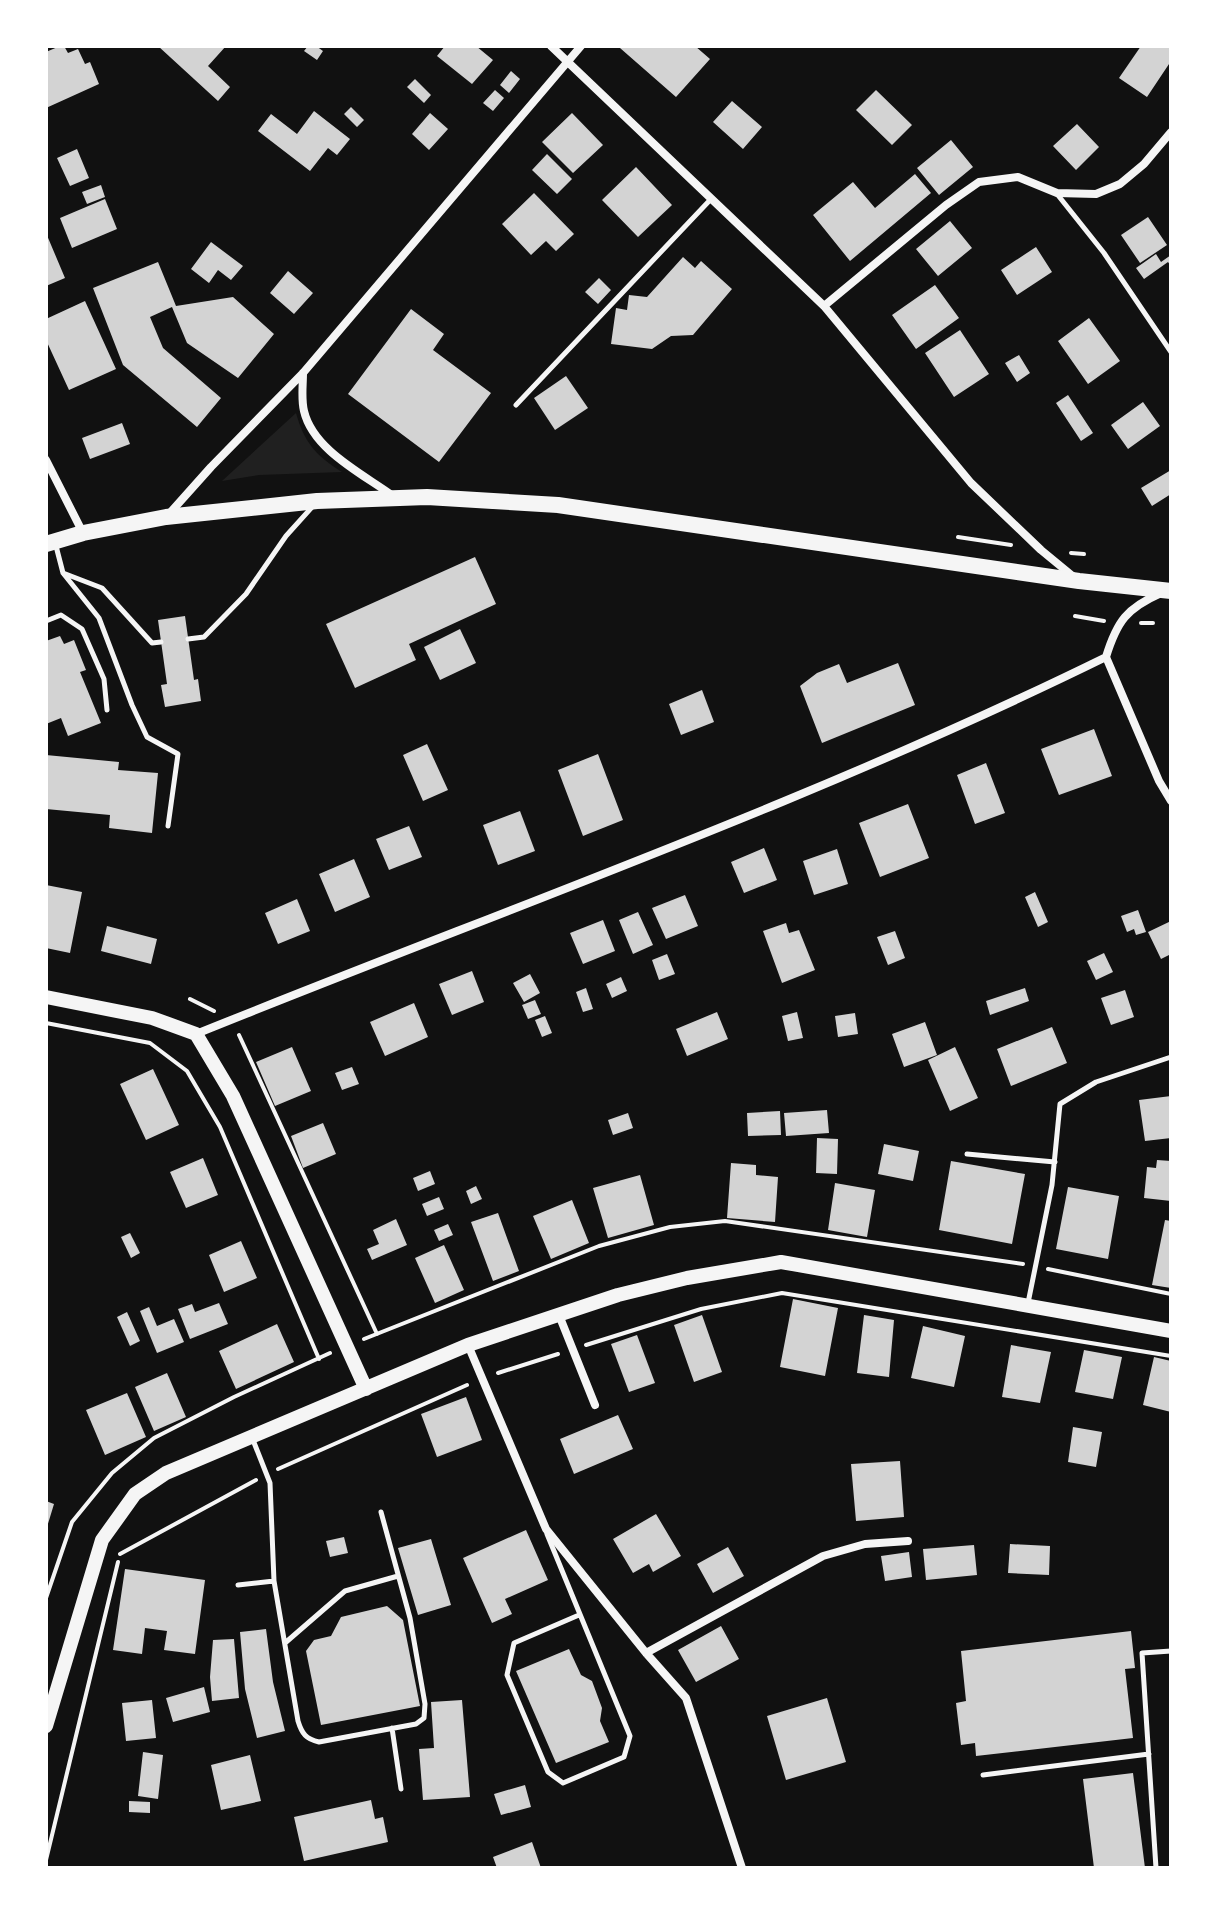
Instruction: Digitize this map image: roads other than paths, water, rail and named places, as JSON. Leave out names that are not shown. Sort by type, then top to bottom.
[{"type":"main road","points":[[50,542],[166,517],[317,501],[393,497],[558,505],[1079,581],[1168,591]]},
{"type":"street","points":[[551,46],[824,306],[971,483],[1041,550],[1079,581]]},
{"type":"street","points":[[166,517],[303,373],[581,46]]},
{"type":"street","points":[[824,306],[946,205],[979,182],[1018,177],[1057,193],[1096,194],[1120,184],[1144,164],[1171,132]]},
{"type":"street","points":[[303,373],[303,409],[310,428],[322,442],[393,497]]},
{"type":"street","points":[[46,460],[83,533]]},
{"type":"street","points":[[1168,591],[1141,602],[1124,615],[1106,657],[1159,781],[1171,801]]},
{"type":"street","points":[[196,1034],[648,857],[995,712],[1106,657]]},
{"type":"street","points":[[46,997],[152,1018],[196,1034],[233,1096],[366,1389]]},
{"type":"street","points":[[46,1726],[102,1540],[135,1494],[166,1473],[468,1345],[618,1295],[687,1278],[781,1262],[1171,1331]]},
{"type":"street","points":[[559,1315],[595,1405]]},
{"type":"street","points":[[468,1345],[546,1529],[686,1698],[742,1868]]},
{"type":"street","points":[[646,1653],[823,1556],[865,1544],[908,1541]]},
{"type":"lane","points":[[1057,193],[1104,253],[1171,352]]},
{"type":"lane","points":[[516,405],[712,198]]},
{"type":"lane","points":[[188,639],[204,637],[246,594],[286,536],[317,501]]},
{"type":"lane","points":[[50,542],[63,573],[99,618],[147,737],[178,754],[168,826]]},
{"type":"lane","points":[[63,573],[102,588],[152,643],[161,642]]},
{"type":"lane","points":[[46,621],[61,615],[82,629],[104,679],[107,710]]},
{"type":"lane","points":[[1027,1306],[1055,1162],[1060,1104],[1096,1082],[1171,1057]]},
{"type":"lane","points":[[967,1154],[1055,1162]]},
{"type":"lane","points":[[251,1436],[270,1483],[274,1581],[298,1721],[309,1740],[319,1742],[416,1724],[424,1718],[425,1704],[410,1618],[381,1512]]},
{"type":"lane","points":[[546,1529],[630,1736],[624,1757],[563,1783],[548,1772],[507,1675],[514,1643],[579,1615]]},
{"type":"lane","points":[[284,1644],[345,1591],[398,1576]]},
{"type":"lane","points":[[238,1585],[274,1581]]},
{"type":"lane","points":[[1156,1868],[1142,1653],[1171,1651]]},
{"type":"lane","points":[[392,1728],[401,1789]]},
{"type":"lane","points":[[983,1775],[1149,1754]]}]
